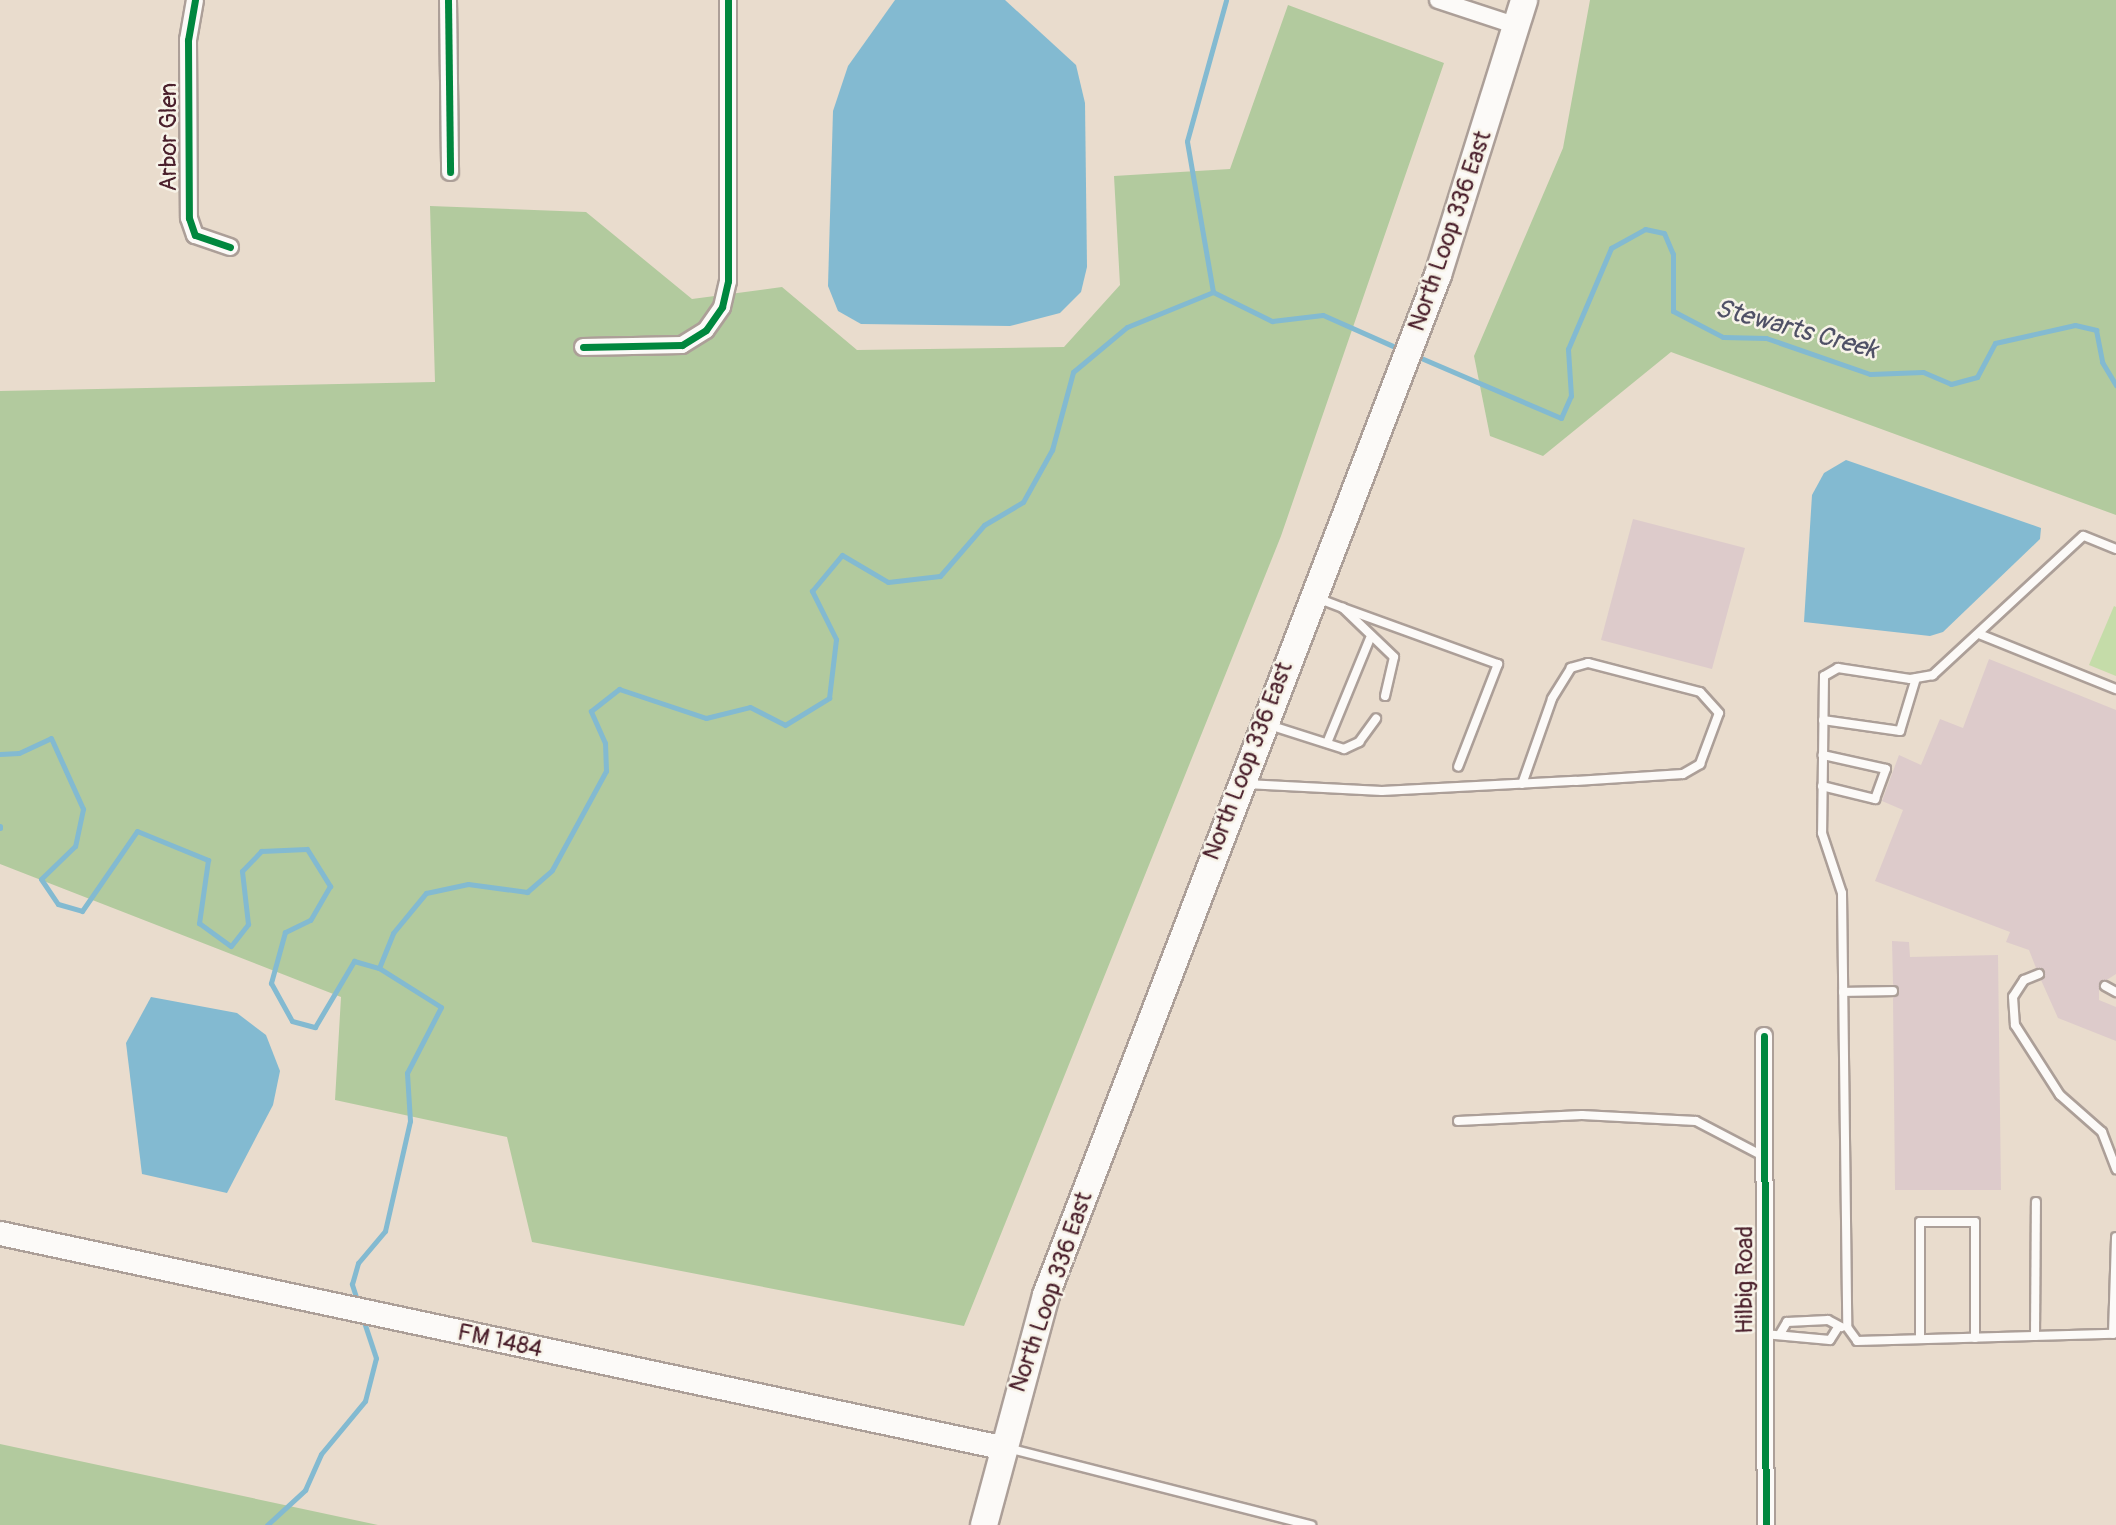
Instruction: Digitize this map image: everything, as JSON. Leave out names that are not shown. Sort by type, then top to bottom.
[{"type":"main road","name":"North Loop 336 East","points":[[984,1525],[1002,1447],[1046,1295],[1310,596],[1438,275],[1524,0]]},
{"type":"main road","name":"FM 1484","points":[[0,1233],[1002,1447]]},
{"type":"street","name":"Arbor Glen","points":[[195,0],[188,40],[189,218],[195,235],[230,247]]},
{"type":"street","points":[[448,0],[450,172]]},
{"type":"street","points":[[583,347],[682,345],[706,330],[722,307],[728,281],[728,0]]},
{"type":"street","points":[[1438,0],[1517,26]]},
{"type":"street","name":"Hilbig Road","points":[[1764,1036],[1763,1156],[1772,1334],[1766,1525]]},
{"type":"lane","points":[[1772,1334],[1790,1341],[1830,1340],[1843,1327],[1842,893],[1822,832],[1824,676],[1838,667],[1916,678],[1944,670],[2082,536],[2116,549]]},
{"type":"lane","points":[[1310,596],[1498,664],[1458,767]]},
{"type":"lane","points":[[1343,608],[1370,638],[1394,657],[1385,696]]},
{"type":"lane","points":[[1979,634],[2116,689]]},
{"type":"lane","points":[[1326,743],[1370,638]]},
{"type":"lane","points":[[1240,783],[1382,791],[1522,784],[1683,774],[1700,764],[1719,713],[1700,692],[1588,663],[1571,668],[1552,699],[1522,784]]},
{"type":"lane","points":[[1823,720],[1900,731],[1916,678]]},
{"type":"lane","points":[[1263,723],[1344,749],[1359,742],[1376,719]]},
{"type":"lane","points":[[1822,786],[1875,799],[1886,769],[1823,755]]},
{"type":"lane","points":[[2039,974],[2024,980],[2012,997],[2015,1025],[2060,1096],[2102,1132],[2116,1169]]},
{"type":"lane","points":[[2105,986],[2116,992]]},
{"type":"lane","points":[[1843,992],[1893,991]]},
{"type":"lane","points":[[1458,1121],[1582,1115],[1696,1121],[1763,1156]]},
{"type":"lane","points":[[2035,1336],[2036,1202]]},
{"type":"lane","points":[[1920,1339],[1920,1222],[1975,1223],[1975,1338]]},
{"type":"lane","points":[[1772,1334],[1787,1322],[1828,1320],[1843,1327],[1857,1341],[2113,1334],[2116,1237]]},
{"type":"lane","points":[[1002,1447],[1311,1525]]},
{"type":"green space","points":[[1590,0],[2116,0],[2116,515],[1671,352],[1543,456],[1490,436],[1474,356],[1563,148]]},
{"type":"green space","points":[[1288,5],[1444,63],[1281,536],[964,1326],[532,1242],[507,1137],[335,1100],[341,997],[0,864],[0,391],[435,382],[430,206],[586,212],[692,299],[782,287],[857,350],[1064,347],[1120,285],[1114,176],[1230,169]]},
{"type":"green space","points":[[2114,606],[2116,607],[2116,676],[2089,665]]},
{"type":"green space","points":[[0,1444],[378,1525],[0,1525]]},
{"type":"water","points":[[895,0],[1005,0],[1076,65],[1085,103],[1087,267],[1081,292],[1060,313],[1010,326],[861,324],[838,311],[828,286],[833,111],[848,66]]},
{"type":"water","points":[[1846,460],[2041,528],[2040,539],[1943,632],[1930,636],[1804,622],[1812,495],[1824,473]]},
{"type":"water","points":[[151,997],[237,1013],[266,1035],[280,1071],[273,1105],[227,1193],[142,1174],[126,1043]]},
{"type":"building","points":[[1633,519],[1745,548],[1712,669],[1601,640]]},
{"type":"building","points":[[1989,659],[2116,710],[2116,974],[2099,985],[2099,1000],[2116,1007],[2116,1041],[2058,1018],[2041,980],[2045,971],[2036,968],[2029,950],[2006,942],[2010,932],[1875,881],[1903,810],[1882,801],[1899,755],[1921,765],[1940,719],[1963,728]]},
{"type":"building","points":[[1892,941],[1909,942],[1910,957],[1998,955],[2001,1190],[1895,1190],[1893,998],[1899,992],[1893,984]]},
{"type":"waterway","points":[[1213,292],[1187,141],[1226,0]]},
{"type":"waterway","name":"Stewarts Creek","points":[[1414,355],[1561,418],[1571,396],[1568,349],[1611,248],[1645,229],[1664,233],[1673,254],[1673,311],[1723,337],[1766,338],[1870,374],[1923,372],[1951,384],[1977,377],[1995,343],[2075,325],[2096,330],[2102,362],[2116,385]]},
{"type":"waterway","points":[[1213,292],[1272,321],[1323,315],[1402,350]]},
{"type":"waterway","name":"Stewarts Creek","points":[[358,1303],[352,1284],[358,1263],[385,1231],[410,1121],[407,1073],[441,1007],[379,968],[393,933],[426,893],[468,884],[527,892],[552,870],[606,771],[605,743],[591,711],[619,689],[706,718],[750,707],[785,725],[829,698],[836,639],[812,591],[842,555],[888,582],[940,576],[984,525],[1023,502],[1052,450],[1073,372],[1127,327],[1213,292]]},
{"type":"waterway","points":[[0,754],[19,753],[51,738],[83,809],[75,846],[41,879],[58,904],[82,911],[137,831],[208,860],[199,923],[231,946],[248,924],[242,871],[261,851],[307,849],[330,886],[310,920],[285,932],[271,983],[292,1021],[315,1027],[354,961],[379,968]]},
{"type":"waterway","name":"Stewarts Creek","points":[[267,1525],[305,1490],[321,1454],[365,1401],[376,1358],[363,1319]]},
{"type":"cycle path","points":[[195,0],[188,40],[189,218],[195,235],[230,247]]},
{"type":"cycle path","points":[[448,0],[450,172]]},
{"type":"cycle path","points":[[583,347],[682,345],[706,330],[722,307],[728,281],[728,0]]},
{"type":"cycle path","points":[[1764,1036],[1766,1525]]}]
